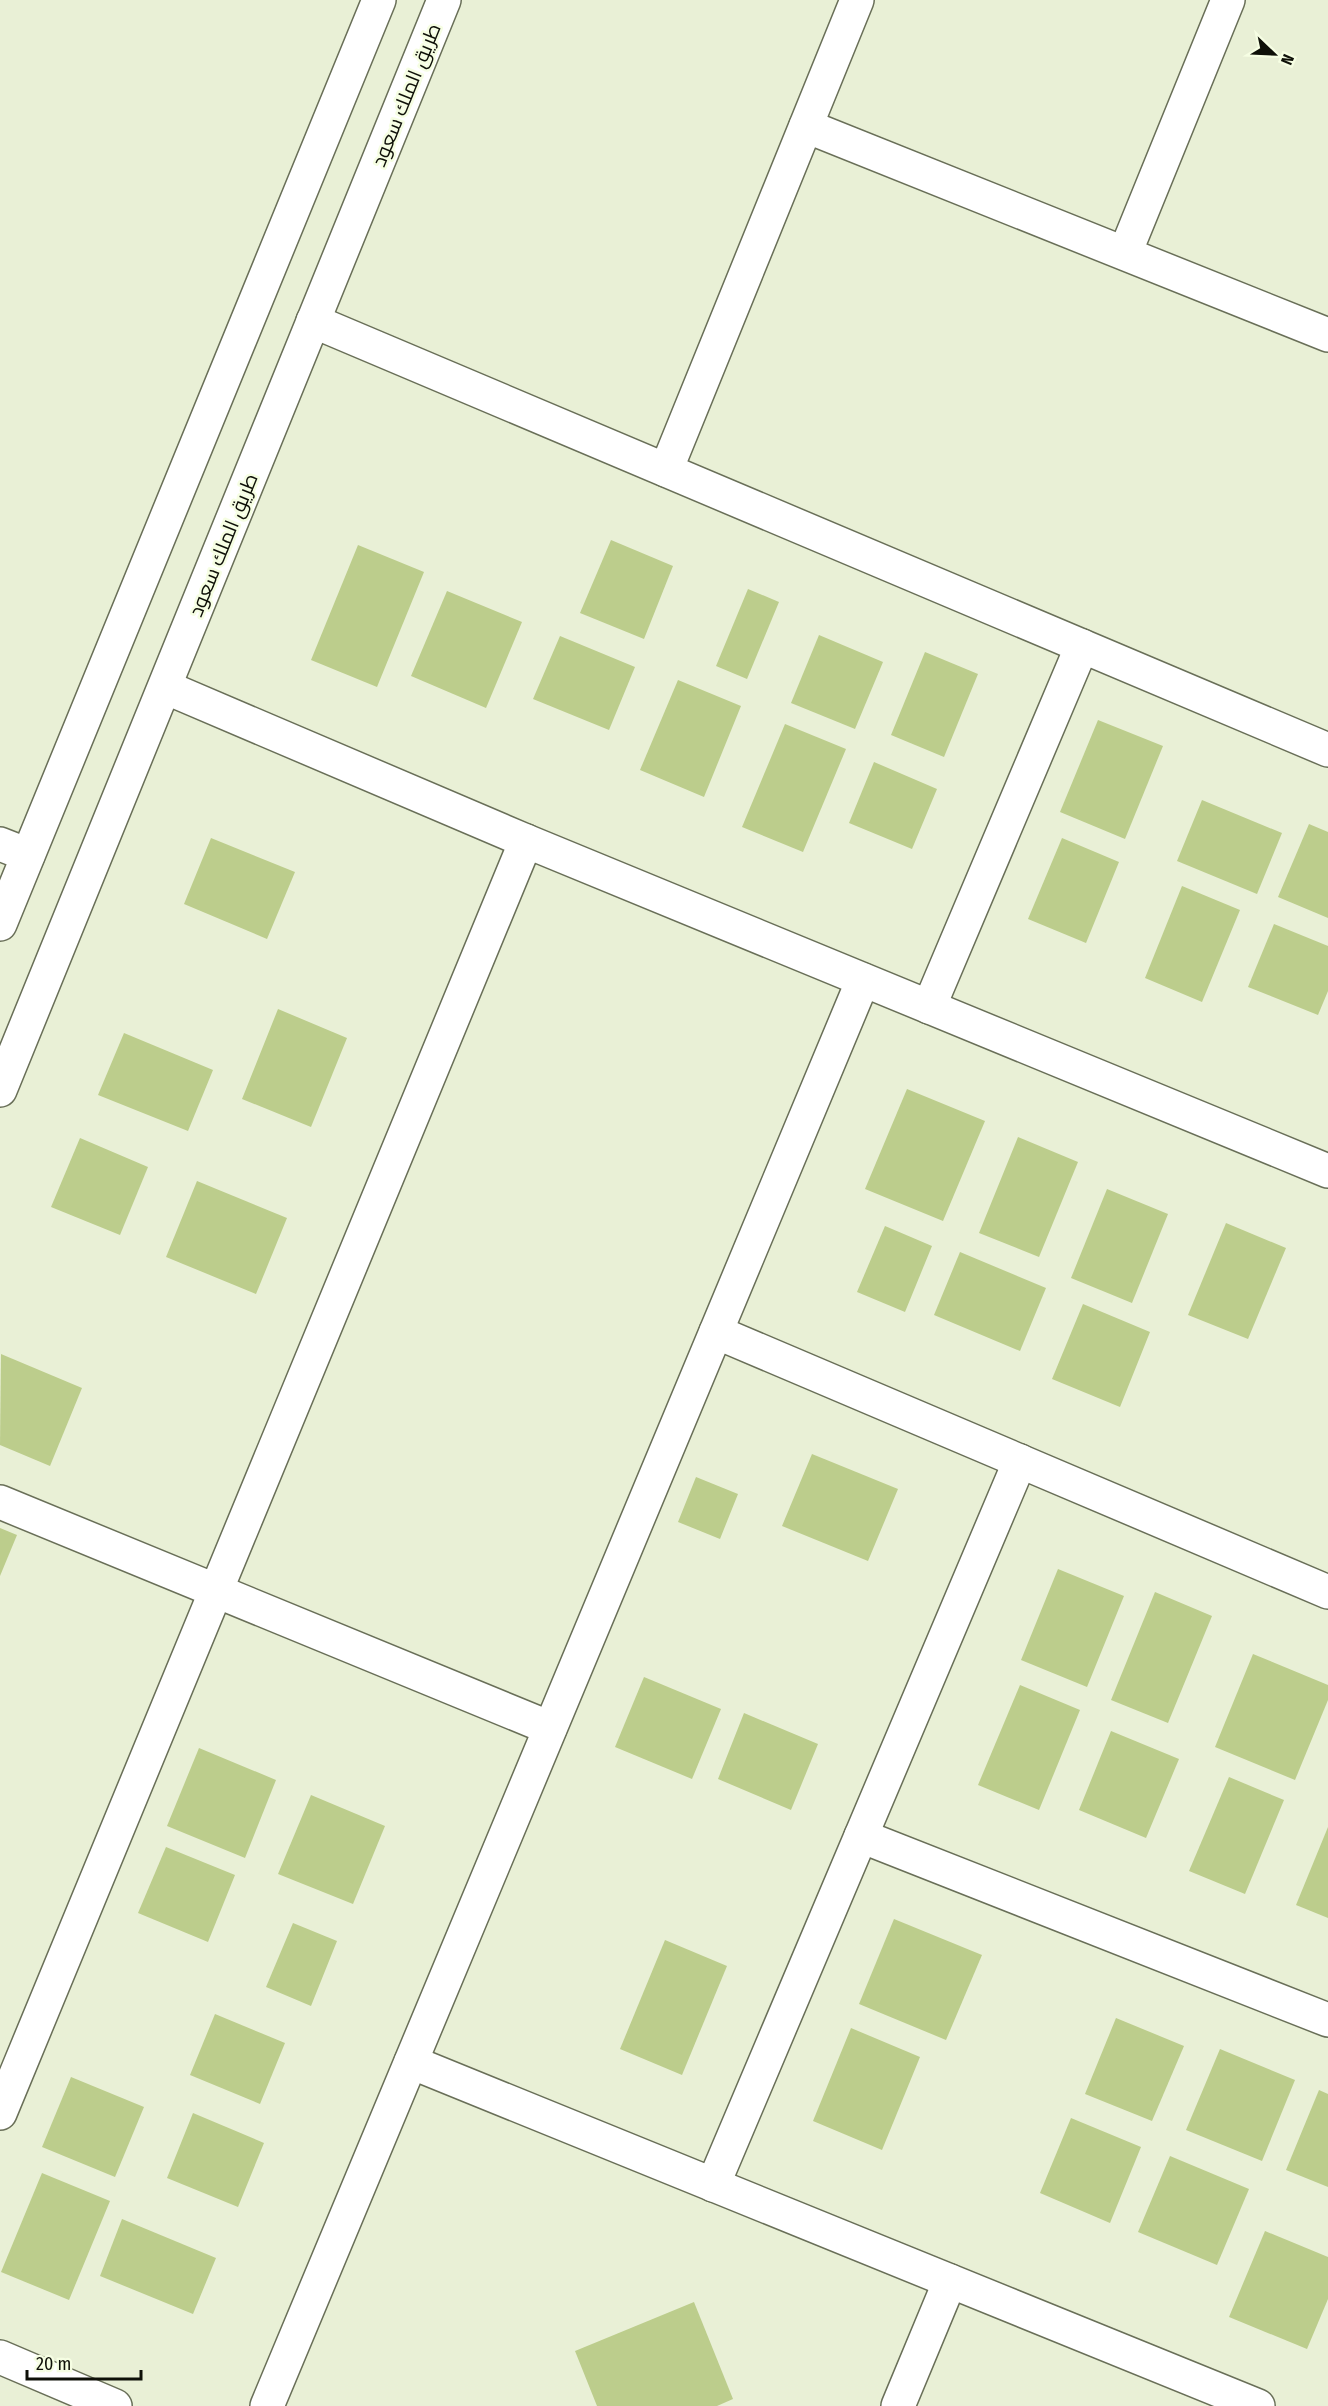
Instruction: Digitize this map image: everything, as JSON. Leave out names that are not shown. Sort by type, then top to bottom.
[{"type":"street","points":[[0,924],[14,849],[378,0]]},
{"type":"street","name":"طريق الملك سعود","points":[[0,1090],[444,0]]},
{"type":"street","points":[[666,470],[857,0]]},
{"type":"street","points":[[1125,253],[1228,0]]},
{"type":"street","points":[[806,126],[1328,335]]},
{"type":"street","points":[[313,321],[1328,750]]},
{"type":"street","points":[[929,1007],[1083,646]]},
{"type":"street","points":[[165,687],[526,841],[1328,1171]]},
{"type":"street","points":[[0,2113],[526,841]]},
{"type":"street","points":[[279,2402],[411,2062],[863,980]]},
{"type":"street","points":[[716,1332],[1328,1592]]},
{"type":"street","points":[[713,2184],[1020,1461]]},
{"type":"street","points":[[0,1502],[550,1728]]},
{"type":"street","points":[[861,1836],[1328,2020]]},
{"type":"street","points":[[411,2062],[1258,2406]]},
{"type":"street","points":[[898,2406],[950,2281]]},
{"type":"street","points":[[0,2357],[115,2406]]},
{"type":"building","points":[[611,540],[673,566],[644,639],[580,613]]},
{"type":"building","points":[[358,545],[424,572],[377,687],[311,660]]},
{"type":"building","points":[[748,589],[779,602],[747,679],[716,666]]},
{"type":"building","points":[[447,591],[522,622],[486,708],[411,676]]},
{"type":"building","points":[[819,635],[883,662],[855,729],[791,703]]},
{"type":"building","points":[[560,636],[635,667],[609,730],[533,699]]},
{"type":"building","points":[[925,652],[978,674],[944,757],[891,735]]},
{"type":"building","points":[[678,680],[741,706],[704,797],[640,770]]},
{"type":"building","points":[[1098,720],[1163,746],[1125,839],[1060,812]]},
{"type":"building","points":[[785,724],[846,749],[803,852],[742,827]]},
{"type":"building","points":[[874,762],[937,789],[912,849],[849,823]]},
{"type":"building","points":[[1202,800],[1282,833],[1257,894],[1177,861]]},
{"type":"building","points":[[1309,824],[1328,832],[1328,918],[1278,897]]},
{"type":"building","points":[[211,838],[295,872],[267,939],[184,904]]},
{"type":"building","points":[[1062,838],[1119,862],[1086,943],[1028,919]]},
{"type":"building","points":[[1182,886],[1240,910],[1202,1002],[1145,978]]},
{"type":"building","points":[[1274,924],[1328,946],[1328,991],[1318,1015],[1248,987]]},
{"type":"building","points":[[278,1009],[347,1038],[311,1127],[242,1099]]},
{"type":"building","points":[[124,1033],[213,1070],[188,1131],[98,1095]]},
{"type":"building","points":[[907,1089],[985,1121],[943,1221],[865,1189]]},
{"type":"building","points":[[1018,1137],[1078,1162],[1039,1257],[979,1233]]},
{"type":"building","points":[[80,1138],[148,1167],[120,1235],[51,1207]]},
{"type":"building","points":[[197,1181],[287,1218],[256,1294],[166,1257]]},
{"type":"building","points":[[1107,1189],[1168,1214],[1132,1303],[1071,1278]]},
{"type":"building","points":[[1226,1223],[1286,1248],[1248,1339],[1188,1315]]},
{"type":"building","points":[[885,1226],[932,1246],[905,1312],[857,1292]]},
{"type":"building","points":[[960,1252],[1046,1288],[1020,1351],[934,1315]]},
{"type":"building","points":[[1083,1304],[1150,1332],[1120,1407],[1052,1379]]},
{"type":"building","points":[[1,1354],[82,1388],[50,1466],[0,1445]]},
{"type":"building","points":[[812,1454],[898,1489],[868,1561],[782,1526]]},
{"type":"building","points":[[696,1477],[738,1494],[720,1539],[678,1522]]},
{"type":"building","points":[[0,1528],[17,1535],[0,1576]]},
{"type":"building","points":[[1058,1569],[1124,1596],[1087,1687],[1021,1660]]},
{"type":"building","points":[[1155,1592],[1212,1616],[1168,1723],[1111,1700]]},
{"type":"building","points":[[1253,1654],[1328,1685],[1328,1700],[1295,1780],[1215,1747]]},
{"type":"building","points":[[644,1677],[721,1709],[692,1779],[615,1747]]},
{"type":"building","points":[[1020,1685],[1080,1710],[1039,1810],[978,1785]]},
{"type":"building","points":[[744,1713],[818,1744],[791,1810],[718,1779]]},
{"type":"building","points":[[1111,1731],[1179,1759],[1146,1838],[1079,1810]]},
{"type":"building","points":[[199,1748],[276,1780],[245,1858],[167,1826]]},
{"type":"building","points":[[1229,1777],[1284,1800],[1245,1894],[1189,1871]]},
{"type":"building","points":[[311,1795],[385,1826],[353,1904],[278,1874]]},
{"type":"building","points":[[1328,1827],[1328,1918],[1296,1905]]},
{"type":"building","points":[[166,1847],[235,1875],[208,1942],[138,1913]]},
{"type":"building","points":[[894,1919],[982,1955],[946,2040],[859,2004]]},
{"type":"building","points":[[293,1923],[337,1941],[311,2006],[266,1987]]},
{"type":"building","points":[[665,1940],[727,1966],[682,2075],[620,2049]]},
{"type":"building","points":[[215,2014],[285,2043],[260,2104],[190,2075]]},
{"type":"building","points":[[1116,2018],[1184,2046],[1152,2121],[1085,2094]]},
{"type":"building","points":[[851,2028],[920,2057],[882,2150],[813,2121]]},
{"type":"building","points":[[1220,2049],[1295,2080],[1262,2161],[1186,2130]]},
{"type":"building","points":[[71,2077],[144,2107],[115,2177],[42,2147]]},
{"type":"building","points":[[1319,2090],[1328,2094],[1328,2187],[1286,2170]]},
{"type":"building","points":[[193,2113],[264,2143],[238,2207],[167,2178]]},
{"type":"building","points":[[1071,2118],[1141,2147],[1110,2223],[1040,2193]]},
{"type":"building","points":[[1170,2156],[1249,2189],[1217,2265],[1138,2232]]},
{"type":"building","points":[[42,2173],[110,2201],[69,2300],[1,2272]]},
{"type":"building","points":[[122,2219],[216,2258],[193,2314],[100,2276]]},
{"type":"building","points":[[1265,2231],[1328,2257],[1328,2299],[1307,2349],[1229,2317]]},
{"type":"building","points":[[694,2302],[733,2399],[717,2406],[597,2406],[575,2351]]}]
